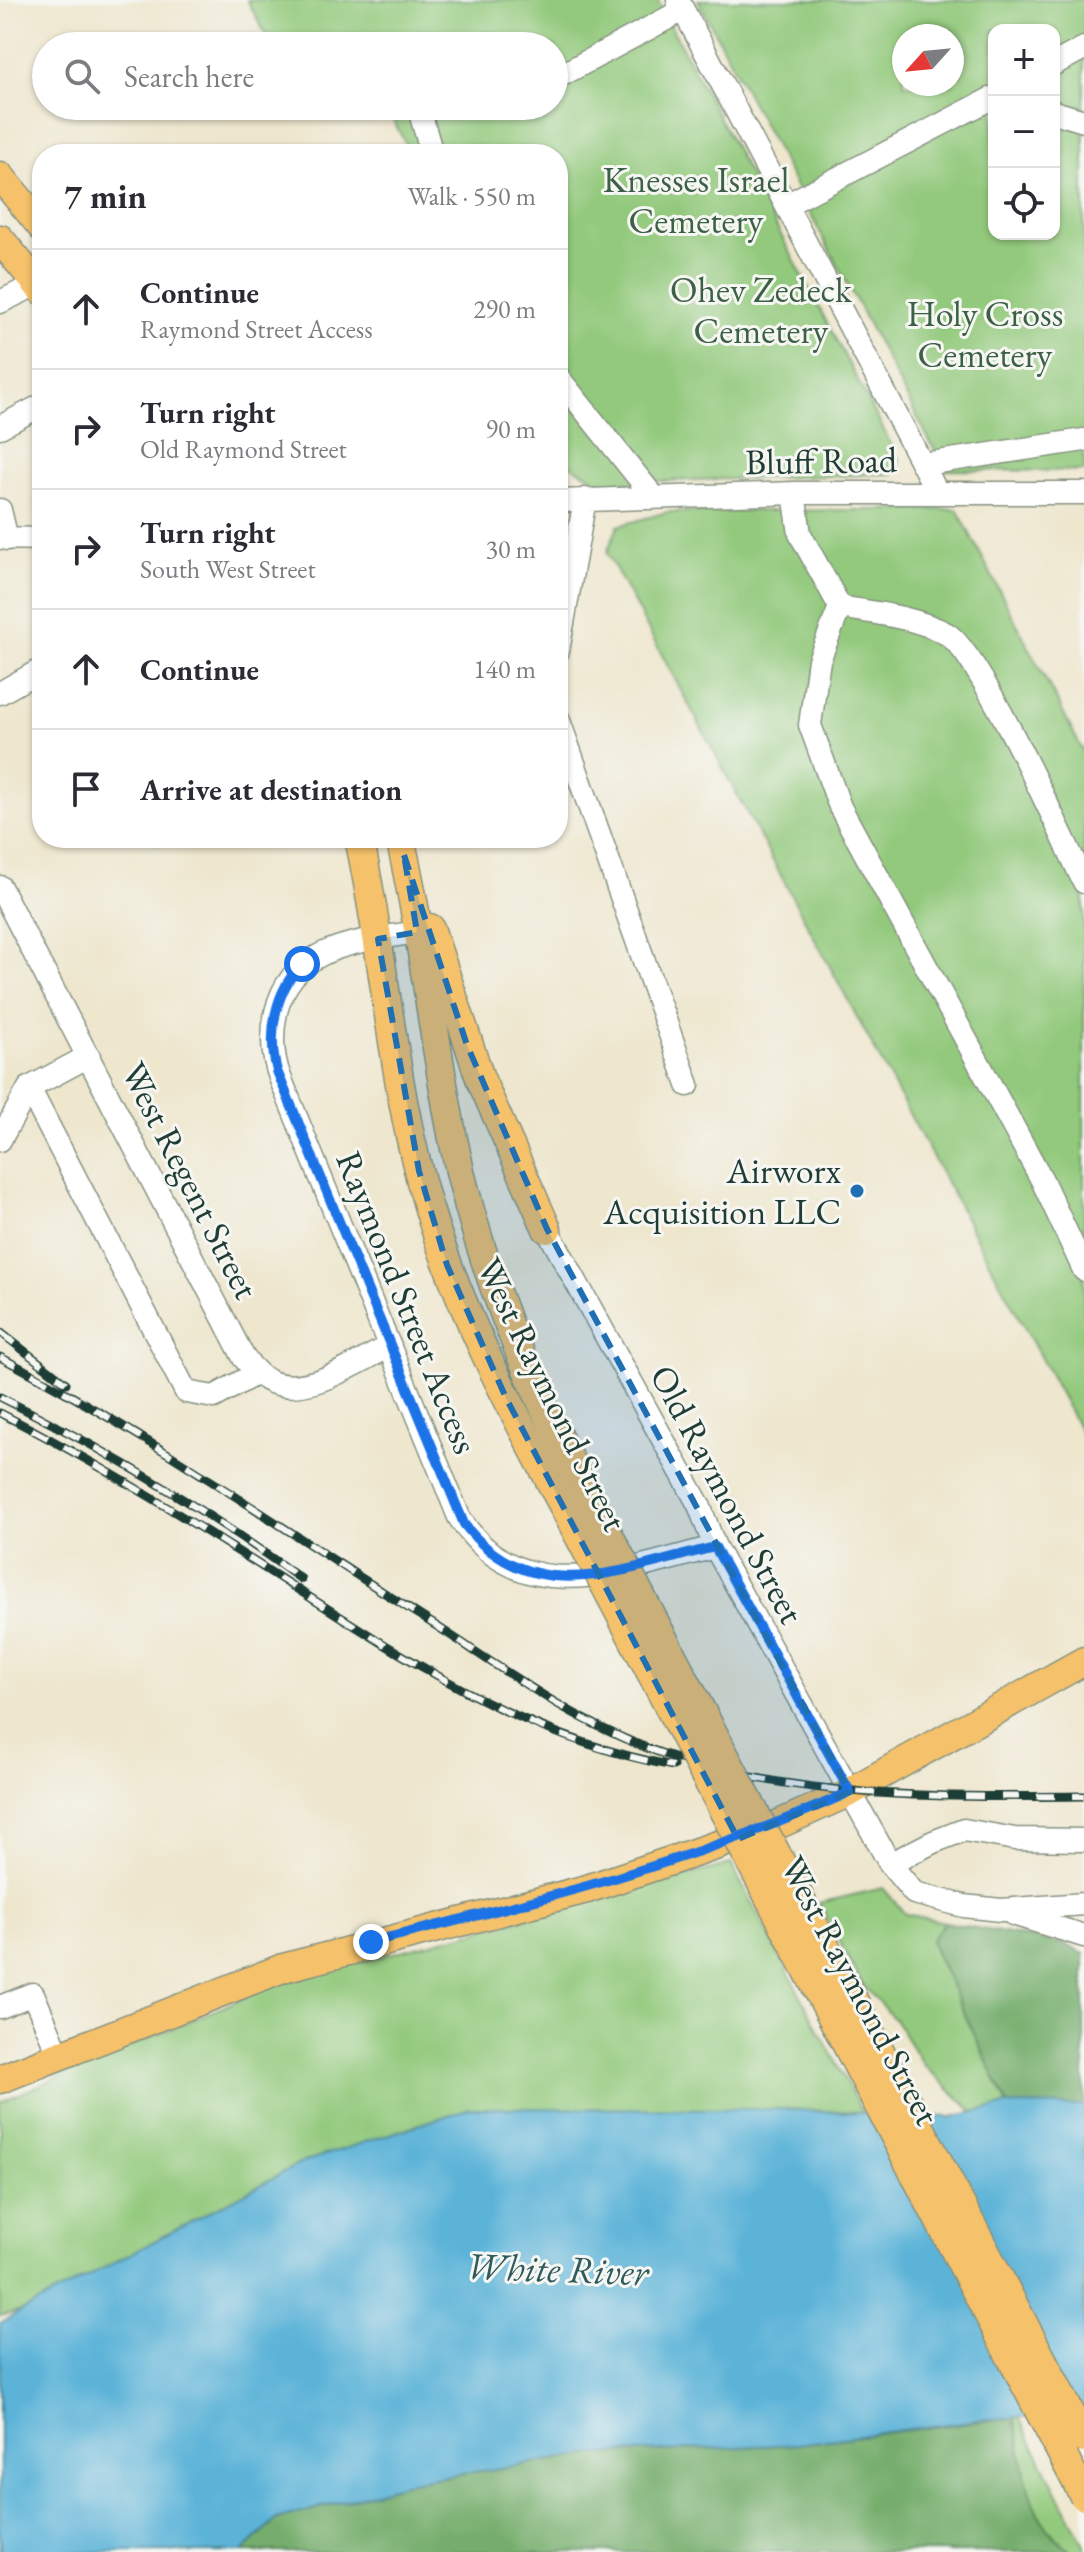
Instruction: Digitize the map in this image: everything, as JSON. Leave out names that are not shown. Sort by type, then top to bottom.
[{"type":"main road","points":[[0,176],[32,215]]},
{"type":"main road","points":[[0,239],[32,278]]},
{"type":"main road","name":"West Raymond Street","points":[[361,848],[407,1113],[428,1207],[483,1352],[569,1489],[1084,2439]]},
{"type":"main road","points":[[402,848],[467,1045],[547,1229]]},
{"type":"main road","name":"West Raymond Street","points":[[402,848],[453,1141],[478,1240],[569,1489],[1084,2496]]},
{"type":"main road","points":[[0,2079],[283,1968],[587,1889],[777,1825],[850,1792],[1084,1661]]},
{"type":"street","points":[[568,71],[680,5],[937,492]]},
{"type":"street","points":[[1060,61],[1084,48]]},
{"type":"street","points":[[786,205],[988,100]]},
{"type":"street","points":[[1060,114],[1084,121]]},
{"type":"street","points":[[422,120],[427,144]]},
{"type":"street","points":[[0,302],[32,290]]},
{"type":"street","points":[[568,390],[653,496]]},
{"type":"street","points":[[0,427],[32,410]]},
{"type":"street","points":[[924,464],[1084,440]]},
{"type":"street","points":[[622,498],[626,465]]},
{"type":"street","points":[[794,493],[800,534],[840,607]]},
{"type":"street","name":"Bluff Road","points":[[568,500],[794,493],[1084,493]]},
{"type":"street","points":[[568,595],[585,499]]},
{"type":"street","points":[[0,510],[3,538],[32,539]]},
{"type":"street","points":[[840,607],[890,616],[949,635],[981,673],[1084,882]]},
{"type":"street","points":[[840,607],[819,660],[810,725],[840,807],[1042,1180],[1084,1270]]},
{"type":"street","points":[[0,693],[32,675]]},
{"type":"street","points":[[568,746],[688,1085]]},
{"type":"street","name":"West Regent Street","points":[[0,887],[237,1346],[257,1373]]},
{"type":"street","name":"Raymond Street Access","points":[[417,932],[322,953],[297,969],[277,1005],[273,1051],[281,1080],[459,1517],[491,1553],[520,1570],[560,1579],[590,1576],[715,1547]]},
{"type":"street","points":[[0,1140],[29,1088],[89,1056]]},
{"type":"street","points":[[29,1088],[186,1392],[214,1397],[257,1373],[276,1383],[317,1381],[390,1346]]},
{"type":"street","name":"Old Raymond Street","points":[[547,1229],[699,1505],[715,1547],[890,1864],[914,1893],[1001,1910]]},
{"type":"street","points":[[890,1864],[964,1830],[1015,1839],[1084,1840]]},
{"type":"street","points":[[1001,1910],[1084,1904]]},
{"type":"street","points":[[1001,1910],[1084,1936]]},
{"type":"street","points":[[0,2007],[33,1994],[59,2055]]},
{"type":"highlighted area","points":[[404,855],[467,1045],[547,1229],[850,1792],[738,1839],[506,1398],[447,1265],[419,1171],[378,939],[417,932]]},
{"type":"green space","points":[[247,0],[657,0],[900,461],[892,474],[602,483],[568,464],[568,144],[406,144],[393,120],[568,120],[568,32],[264,32]]},
{"type":"green space","name":"Holy Cross Cemetery","points":[[698,0],[1084,0],[1084,471],[945,470]]},
{"type":"green space","points":[[957,509],[1084,753],[1084,1438],[607,553],[618,526],[667,512]]},
{"type":"green space","points":[[731,1864],[862,2112],[776,2109],[127,2258],[25,2310],[0,2316],[0,2102],[276,1984]]},
{"type":"green space","points":[[883,1888],[905,1914],[945,1922],[930,1942],[1008,2105],[974,2112],[924,2066],[895,2020],[862,1984],[819,1903]]},
{"type":"green space","points":[[945,1922],[1063,1944],[1084,1954],[1084,2106],[1008,2105],[930,1941]]},
{"type":"green space","points":[[1014,2417],[1019,2417],[1084,2545],[1084,2552],[1072,2552],[1056,2538],[1035,2507]]},
{"type":"green space","points":[[1014,2417],[1035,2507],[1056,2538],[1072,2552],[242,2552],[277,2520],[410,2482],[584,2455],[798,2444]]},
{"type":"water","name":"White River","points":[[1008,2105],[1084,2106],[1084,2413],[978,2420],[798,2444],[584,2455],[410,2482],[277,2520],[242,2552],[0,2552],[0,2323],[303,2162],[470,2108],[776,2109],[951,2117]]},
{"type":"railway","points":[[0,1332],[66,1383]]},
{"type":"railway","points":[[0,1357],[167,1453],[550,1699],[639,1745],[721,1770],[823,1788],[927,1795],[1084,1796]]},
{"type":"railway","points":[[0,1397],[154,1482],[301,1579]]},
{"type":"railway","points":[[0,1413],[151,1497],[387,1646],[476,1697],[570,1738],[673,1766]]},
{"type":"place","name":"Airworx Acquisition LLC","points":[[857,1191]]},
{"type":"route","points":[[302,964],[291,976],[277,1005],[273,1051],[277,1071],[459,1517],[491,1553],[520,1570],[560,1579],[590,1576],[715,1547],[850,1792],[777,1825],[632,1876],[371,1942]]},
{"type":"park label","name":"Knesses Israel Cemetery","points":[[696,200]]},
{"type":"park label","name":"Ohev Zedeck Cemetery","points":[[761,310]]}]
